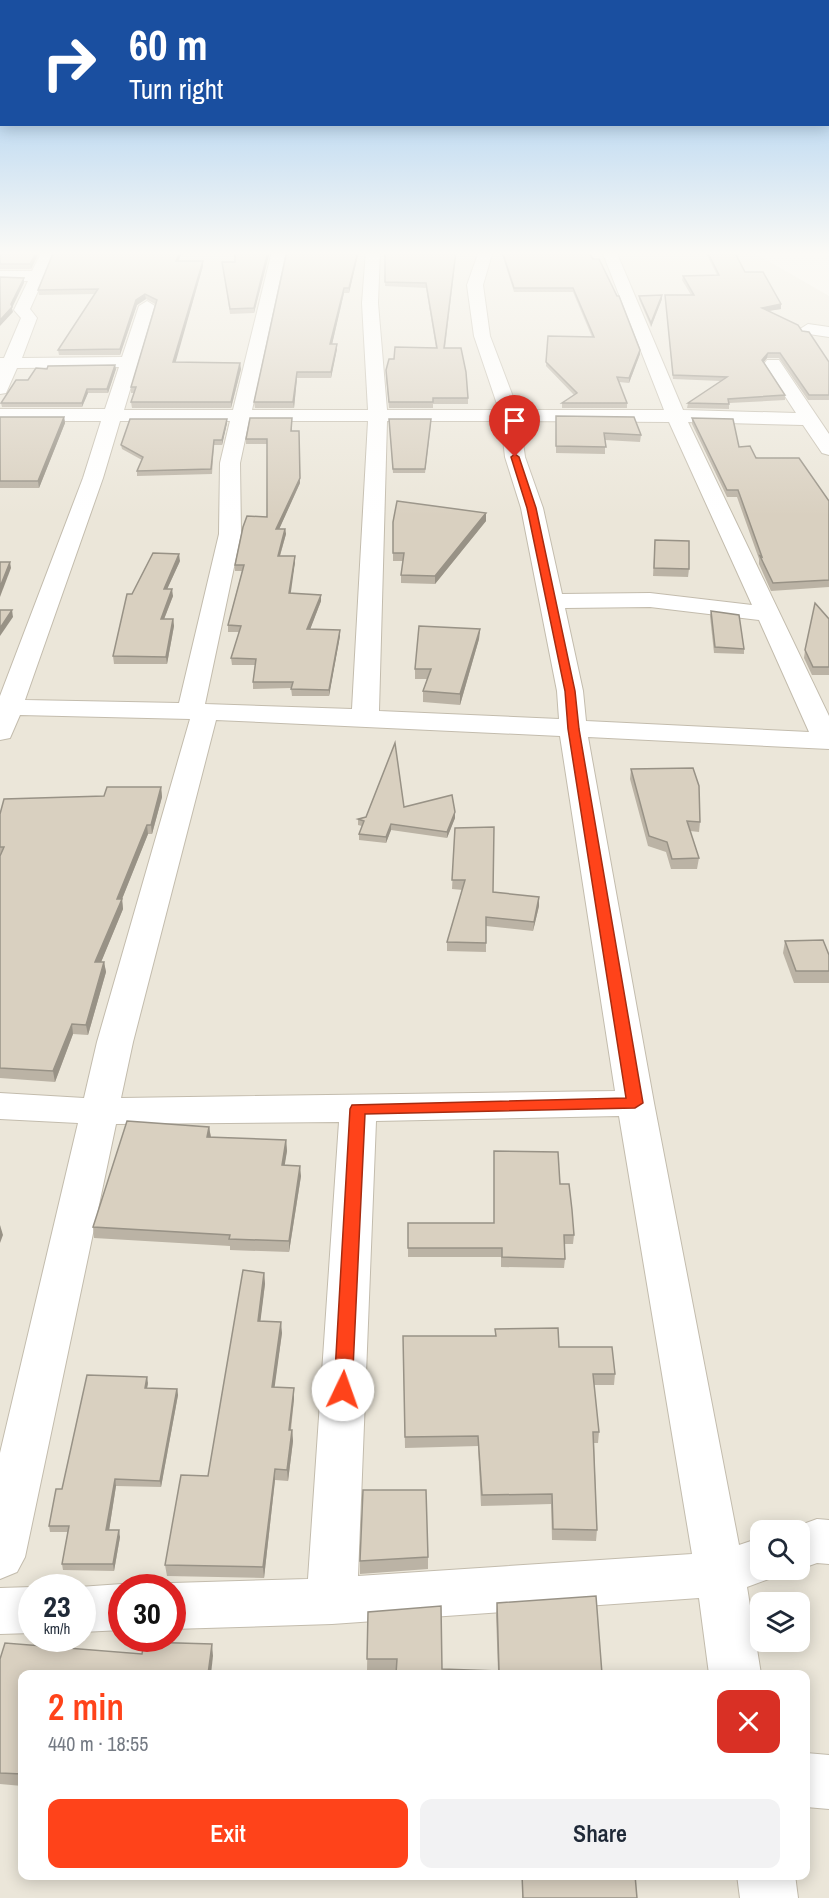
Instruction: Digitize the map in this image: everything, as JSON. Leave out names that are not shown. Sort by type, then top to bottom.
[{"type":"street","points":[[0,389],[5,363],[17,340]]},
{"type":"street","points":[[137,340],[93,478],[3,716],[197,712],[828,741],[676,416],[645,340]]},
{"type":"street","points":[[0,1557],[115,1042],[197,712],[230,534],[230,463],[258,340]]},
{"type":"street","points":[[365,718],[378,415],[373,340]]},
{"type":"street","points":[[485,340],[510,416],[515,457],[532,508],[570,691],[573,729],[635,1103],[740,1567],[735,1670]]},
{"type":"street","points":[[5,363],[130,362]]},
{"type":"street","points":[[773,364],[829,449]]},
{"type":"street","points":[[0,415],[676,416],[811,419]]},
{"type":"street","points":[[551,600],[650,600],[768,614]]},
{"type":"street","points":[[0,1106],[99,1111],[358,1109],[635,1103]]},
{"type":"street","points":[[332,1601],[358,1109]]},
{"type":"street","points":[[810,1543],[817,1541],[829,1542]]},
{"type":"street","points":[[186,1606],[332,1601],[740,1567]]},
{"type":"street","points":[[0,1611],[18,1610]]},
{"type":"street","points":[[810,1780],[829,1782]]},
{"type":"street","points":[[767,1880],[769,1898]]},
{"type":"shaded area","points":[[0,340],[829,340],[829,1898],[0,1898]]},
{"type":"building","points":[[65,340],[123,340],[120,349],[58,350]]},
{"type":"building","points":[[145,340],[180,340],[173,362],[240,363],[231,402],[131,402],[136,387],[131,387]]},
{"type":"building","points":[[268,340],[331,340],[330,344],[337,344],[331,372],[297,372],[293,402],[254,402]]},
{"type":"building","points":[[436,340],[445,340],[444,348],[461,348],[468,398],[433,398],[433,402],[389,402],[386,370],[389,359],[394,359],[395,347],[437,348]]},
{"type":"building","points":[[548,340],[636,340],[640,350],[629,378],[617,377],[627,403],[562,403],[577,393],[546,362]]},
{"type":"building","points":[[669,340],[814,340],[829,362],[829,395],[809,395],[780,353],[768,353],[762,360],[785,395],[728,399],[729,404],[688,403],[727,377],[673,375]]},
{"type":"building","points":[[115,365],[107,389],[87,389],[82,403],[1,403],[16,380],[28,380],[36,368]]},
{"type":"building","points":[[556,416],[634,417],[641,435],[604,433],[606,447],[556,446]]},
{"type":"building","points":[[0,417],[64,417],[38,481],[0,481]]},
{"type":"building","points":[[250,418],[292,418],[291,431],[299,431],[300,478],[276,529],[285,529],[278,556],[295,556],[289,593],[321,595],[307,629],[340,630],[329,690],[291,689],[293,682],[253,682],[256,659],[231,658],[241,626],[228,625],[244,565],[235,565],[243,527],[247,516],[267,517],[267,439],[246,439]]},
{"type":"building","points":[[692,418],[733,419],[739,447],[750,446],[756,458],[799,458],[829,501],[829,580],[773,583],[760,556],[762,557],[738,490],[727,490]]},
{"type":"building","points":[[130,419],[227,419],[222,440],[214,440],[211,469],[137,471],[143,457],[121,445]]},
{"type":"building","points":[[389,419],[431,419],[425,469],[393,469]]},
{"type":"building","points":[[397,501],[486,513],[435,576],[401,575],[404,553],[393,553],[393,522]]},
{"type":"building","points":[[655,540],[689,541],[689,569],[654,568]]},
{"type":"building","points":[[153,553],[179,554],[164,589],[172,589],[161,619],[173,619],[166,657],[113,656],[127,594],[132,594]]},
{"type":"building","points":[[0,562],[10,562],[0,587]]},
{"type":"building","points":[[815,603],[829,619],[829,667],[813,667],[805,650]]},
{"type":"building","points":[[0,610],[12,610],[0,628]]},
{"type":"building","points":[[711,611],[739,615],[744,649],[715,647]]},
{"type":"building","points":[[419,626],[480,629],[460,694],[423,691],[431,669],[415,669]]},
{"type":"building","points":[[395,743],[404,807],[452,795],[455,812],[447,832],[391,824],[386,837],[359,834],[364,821],[358,819],[366,817]]},
{"type":"building","points":[[693,768],[699,786],[700,822],[687,821],[699,858],[672,859],[667,842],[649,836],[631,769]]},
{"type":"building","points":[[107,787],[161,787],[151,825],[147,825],[117,899],[122,899],[95,962],[104,962],[86,1025],[72,1024],[53,1071],[0,1068],[0,856],[4,847],[0,847],[0,814],[4,799],[104,796]]},
{"type":"building","points":[[494,827],[493,892],[539,897],[534,922],[486,917],[486,943],[447,942],[465,880],[452,880],[455,828]]},
{"type":"building","points":[[823,940],[829,955],[829,971],[796,971],[785,941]]},
{"type":"building","points":[[127,1121],[209,1127],[207,1137],[286,1140],[282,1165],[300,1166],[289,1241],[229,1239],[230,1235],[93,1227]]},
{"type":"building","points":[[494,1151],[558,1152],[560,1184],[569,1184],[574,1235],[564,1235],[565,1259],[502,1257],[502,1248],[408,1248],[408,1223],[494,1223]]},
{"type":"building","points":[[243,1270],[264,1273],[258,1321],[281,1322],[272,1387],[294,1388],[287,1470],[275,1469],[263,1567],[165,1565],[181,1475],[208,1476]]},
{"type":"building","points":[[558,1328],[559,1347],[612,1347],[615,1374],[593,1374],[599,1432],[593,1432],[597,1530],[553,1529],[552,1494],[482,1495],[478,1436],[405,1437],[403,1336],[496,1336],[495,1329]]},
{"type":"building","points":[[87,1375],[147,1377],[145,1388],[177,1389],[160,1481],[115,1479],[106,1530],[119,1530],[113,1564],[62,1564],[69,1526],[49,1526],[56,1489],[62,1489]]},
{"type":"building","points":[[363,1490],[426,1490],[428,1557],[360,1561]]},
{"type":"building","points":[[596,1596],[602,1670],[499,1670],[497,1603]]},
{"type":"building","points":[[441,1606],[442,1669],[470,1670],[396,1670],[397,1659],[367,1659],[368,1612]]},
{"type":"building","points":[[5,1643],[18,1644],[18,1652],[142,1654],[142,1652],[186,1652],[186,1643],[212,1644],[209,1670],[18,1670],[18,1774],[0,1773],[0,1659]]},
{"type":"building","points":[[522,1880],[635,1880],[637,1898],[523,1898]]},
{"type":"route","points":[[343,1390],[358,1109],[635,1103],[573,729],[570,691],[532,508],[515,457]]}]
